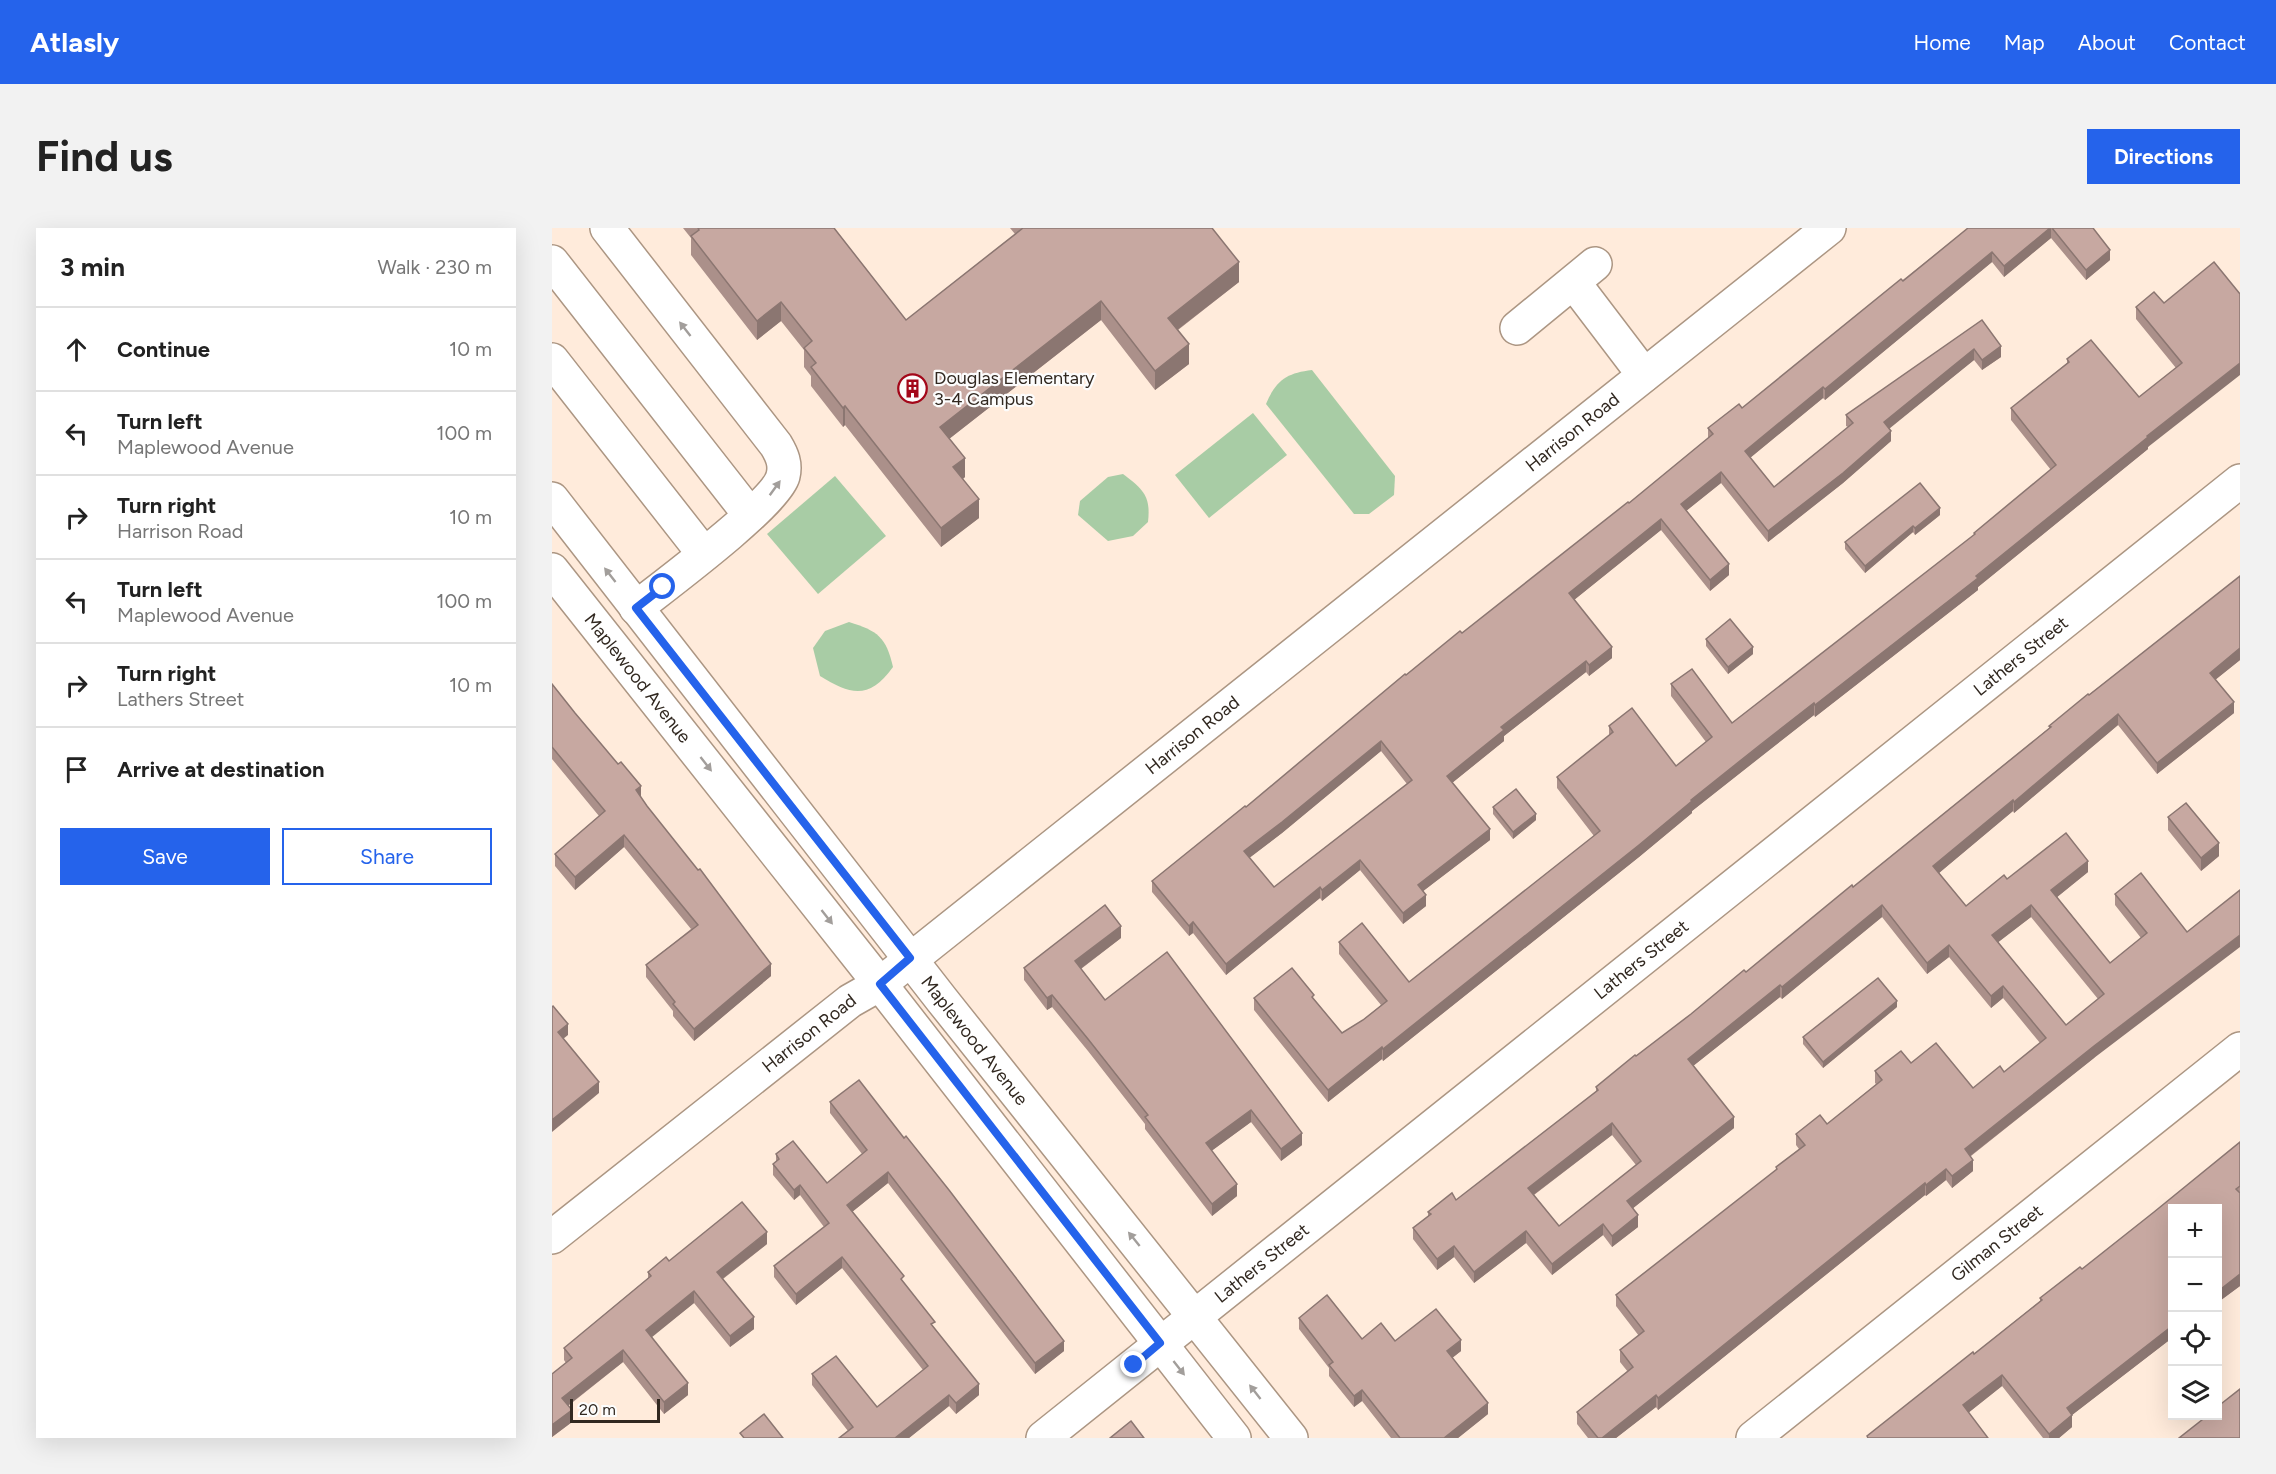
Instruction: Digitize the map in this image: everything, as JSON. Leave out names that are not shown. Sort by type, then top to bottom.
[{"type":"street","points":[[607,228],[784,459],[783,475],[777,489],[704,554],[636,608]]},
{"type":"street","name":"Harrison Road","points":[[552,1237],[850,1001],[880,984],[1829,228]]},
{"type":"street","points":[[552,262],[750,515]]},
{"type":"street","points":[[1517,328],[1584,274],[1644,375]]},
{"type":"street","points":[[552,360],[704,554]]},
{"type":"street","name":"Lathers Street","points":[[1044,1438],[2240,481]]},
{"type":"street","name":"Maplewood Avenue","points":[[552,499],[910,958],[1291,1438]]},
{"type":"street","name":"Maplewood Avenue","points":[[552,570],[880,984],[1234,1438]]},
{"type":"street","name":"Gilman Street","points":[[1753,1438],[2240,1049]]},
{"type":"green space","points":[[1312,370],[1395,476],[1394,495],[1369,514],[1354,514],[1266,404],[1278,383],[1283,379],[1296,373]]},
{"type":"green space","points":[[1253,413],[1287,455],[1209,518],[1175,475]]},
{"type":"green space","points":[[1123,474],[1136,484],[1147,499],[1148,522],[1133,536],[1108,541],[1078,515],[1080,501],[1108,477]]},
{"type":"green space","points":[[835,476],[886,536],[818,594],[767,534]]},
{"type":"green space","points":[[849,622],[874,632],[884,642],[893,667],[876,685],[859,691],[841,687],[820,676],[813,648],[825,631]]},
{"type":"building","name":"Douglas Elementary 3-4 Campus","points":[[698,228],[834,228],[906,320],[1023,228],[1212,228],[1239,262],[1168,318],[1189,344],[1155,371],[1101,301],[940,427],[965,458],[953,467],[979,499],[941,528],[845,406],[843,408],[811,367],[816,363],[804,348],[812,341],[781,302],[757,321],[691,236],[699,230]]},
{"type":"building","points":[[1968,228],[2050,228],[2004,266],[1992,252],[1825,389],[1823,387],[1745,451],[1774,487],[1853,423],[1846,415],[1982,320],[2001,346],[1982,360],[1974,349],[1884,422],[1891,431],[1843,473],[1768,531],[1721,472],[1681,504],[1729,564],[1710,580],[1661,519],[1569,593],[1612,647],[1589,665],[1586,661],[1501,727],[1504,730],[1447,776],[1490,829],[1418,885],[1426,895],[1403,913],[1360,860],[1322,890],[1320,887],[1226,964],[1193,922],[1189,926],[1152,881],[1246,807],[1405,674],[1460,631],[1462,633],[1629,503],[1713,434],[1708,428],[1739,404],[1742,408],[1901,279],[1903,281]],"holes":[[[1381,741],[1412,780],[1274,887],[1244,851]]]},
{"type":"building","points":[[2052,228],[2093,228],[2110,250],[2086,270]]},
{"type":"building","points":[[2214,262],[2240,294],[2240,363],[1976,576],[1978,578],[1760,745],[1639,845],[1383,1049],[1382,1047],[1328,1090],[1254,998],[1292,968],[1314,995],[1312,997],[1342,1033],[1363,1020],[1387,1001],[1339,942],[1362,923],[1409,982],[1600,831],[1557,777],[1613,732],[1609,726],[1632,708],[1676,766],[1712,737],[1671,684],[1692,669],[1732,723],[1975,534],[2056,465],[2011,408],[2069,362],[2067,359],[2091,340],[2139,397],[2182,363],[2136,307],[2154,292],[2164,303]]},
{"type":"building","points":[[1920,483],[1940,508],[1915,528],[1913,526],[1865,566],[1845,542]]},
{"type":"building","points":[[2240,576],[2240,648],[2210,673],[2234,702],[2157,763],[2118,714],[2014,802],[2013,800],[1933,866],[1966,906],[2004,875],[2007,879],[2066,833],[2088,861],[2051,890],[2110,963],[2147,933],[2115,894],[2141,873],[2187,932],[2240,890],[2240,935],[2094,1046],[1965,1149],[1973,1160],[1952,1176],[1946,1169],[1926,1185],[1925,1183],[1658,1398],[1656,1395],[1602,1438],[1598,1438],[1577,1412],[1633,1367],[1620,1350],[1644,1331],[1616,1295],[1805,1145],[1796,1134],[1820,1115],[1827,1124],[1882,1080],[1875,1071],[1901,1051],[1911,1063],[1936,1043],[1973,1088],[2000,1066],[2004,1072],[2046,1038],[2003,986],[1991,996],[1949,945],[1927,963],[1882,905],[1782,987],[1780,985],[1688,1059],[1734,1117],[1627,1201],[1638,1215],[1612,1236],[1603,1224],[1552,1264],[1526,1231],[1474,1272],[1454,1246],[1437,1259],[1413,1228],[1431,1214],[1428,1212],[1452,1193],[1456,1200],[1598,1090],[1596,1087],[1635,1055],[1691,1014],[1744,970],[1746,972]],"holes":[[[2031,905],[2104,994],[2066,1025],[1992,935]],[[1612,1123],[1641,1161],[1559,1226],[1528,1188]]]},
{"type":"building","points":[[1730,619],[1753,647],[1728,667],[1706,639]]},
{"type":"building","points":[[552,684],[618,764],[621,762],[641,786],[636,790],[647,806],[698,870],[700,869],[771,964],[694,1029],[646,965],[698,925],[624,835],[575,877],[555,854],[605,811],[552,747]]},
{"type":"building","points":[[1516,789],[1536,814],[1513,832],[1493,807]]},
{"type":"building","points":[[2186,803],[2219,843],[2201,858],[2168,817]]},
{"type":"building","points":[[1105,905],[1121,926],[1075,961],[1105,1000],[1167,952],[1302,1133],[1281,1149],[1251,1110],[1206,1143],[1237,1184],[1212,1204],[1145,1117],[1148,1115],[1088,1039],[1052,995],[1047,998],[1024,968]]},
{"type":"building","points":[[1878,978],[1897,1001],[1823,1062],[1803,1037]]},
{"type":"building","points":[[552,1007],[568,1024],[558,1032],[599,1082],[552,1120]]},
{"type":"building","points":[[859,1080],[904,1138],[906,1136],[949,1190],[1064,1341],[1035,1363],[888,1172],[847,1205],[904,1276],[901,1279],[935,1322],[931,1324],[979,1384],[956,1403],[949,1395],[895,1438],[839,1438],[853,1427],[812,1374],[836,1356],[877,1407],[928,1366],[842,1257],[796,1294],[774,1266],[829,1223],[800,1185],[794,1190],[773,1164],[779,1159],[776,1154],[793,1141],[827,1183],[867,1150],[830,1102]]},
{"type":"building","points":[[2240,1142],[2240,1186],[2236,1189],[2240,1193],[2240,1274],[2222,1288],[2222,1204],[2168,1204],[2168,1329],[2067,1408],[2072,1415],[2049,1434],[2002,1375],[1963,1405],[1988,1438],[1868,1438],[1867,1436],[2042,1300],[2040,1298],[2080,1267],[2082,1269]]},
{"type":"building","points":[[742,1202],[767,1232],[717,1272],[754,1317],[730,1336],[694,1291],[646,1330],[688,1383],[664,1402],[623,1350],[562,1398],[572,1410],[552,1425],[552,1374],[572,1358],[564,1348],[651,1276],[648,1272],[666,1257],[669,1261]]},
{"type":"building","points":[[1327,1295],[1362,1339],[1381,1323],[1395,1341],[1436,1309],[1461,1340],[1447,1351],[1488,1403],[1444,1438],[1400,1438],[1362,1390],[1354,1396],[1329,1365],[1333,1362],[1299,1318]]},
{"type":"building","points":[[2240,1389],[2240,1438],[2179,1438],[2202,1420],[2222,1420],[2222,1403]]},
{"type":"building","points":[[764,1414],[783,1438],[744,1438],[740,1433]]},
{"type":"building","points":[[1131,1421],[1144,1438],[1110,1438]]},
{"type":"place","name":"Douglas Elementary 3-4 Campus","points":[[913,388]]},
{"type":"route","points":[[663,587],[636,608],[910,958],[880,984],[1160,1343],[1134,1365]]}]
